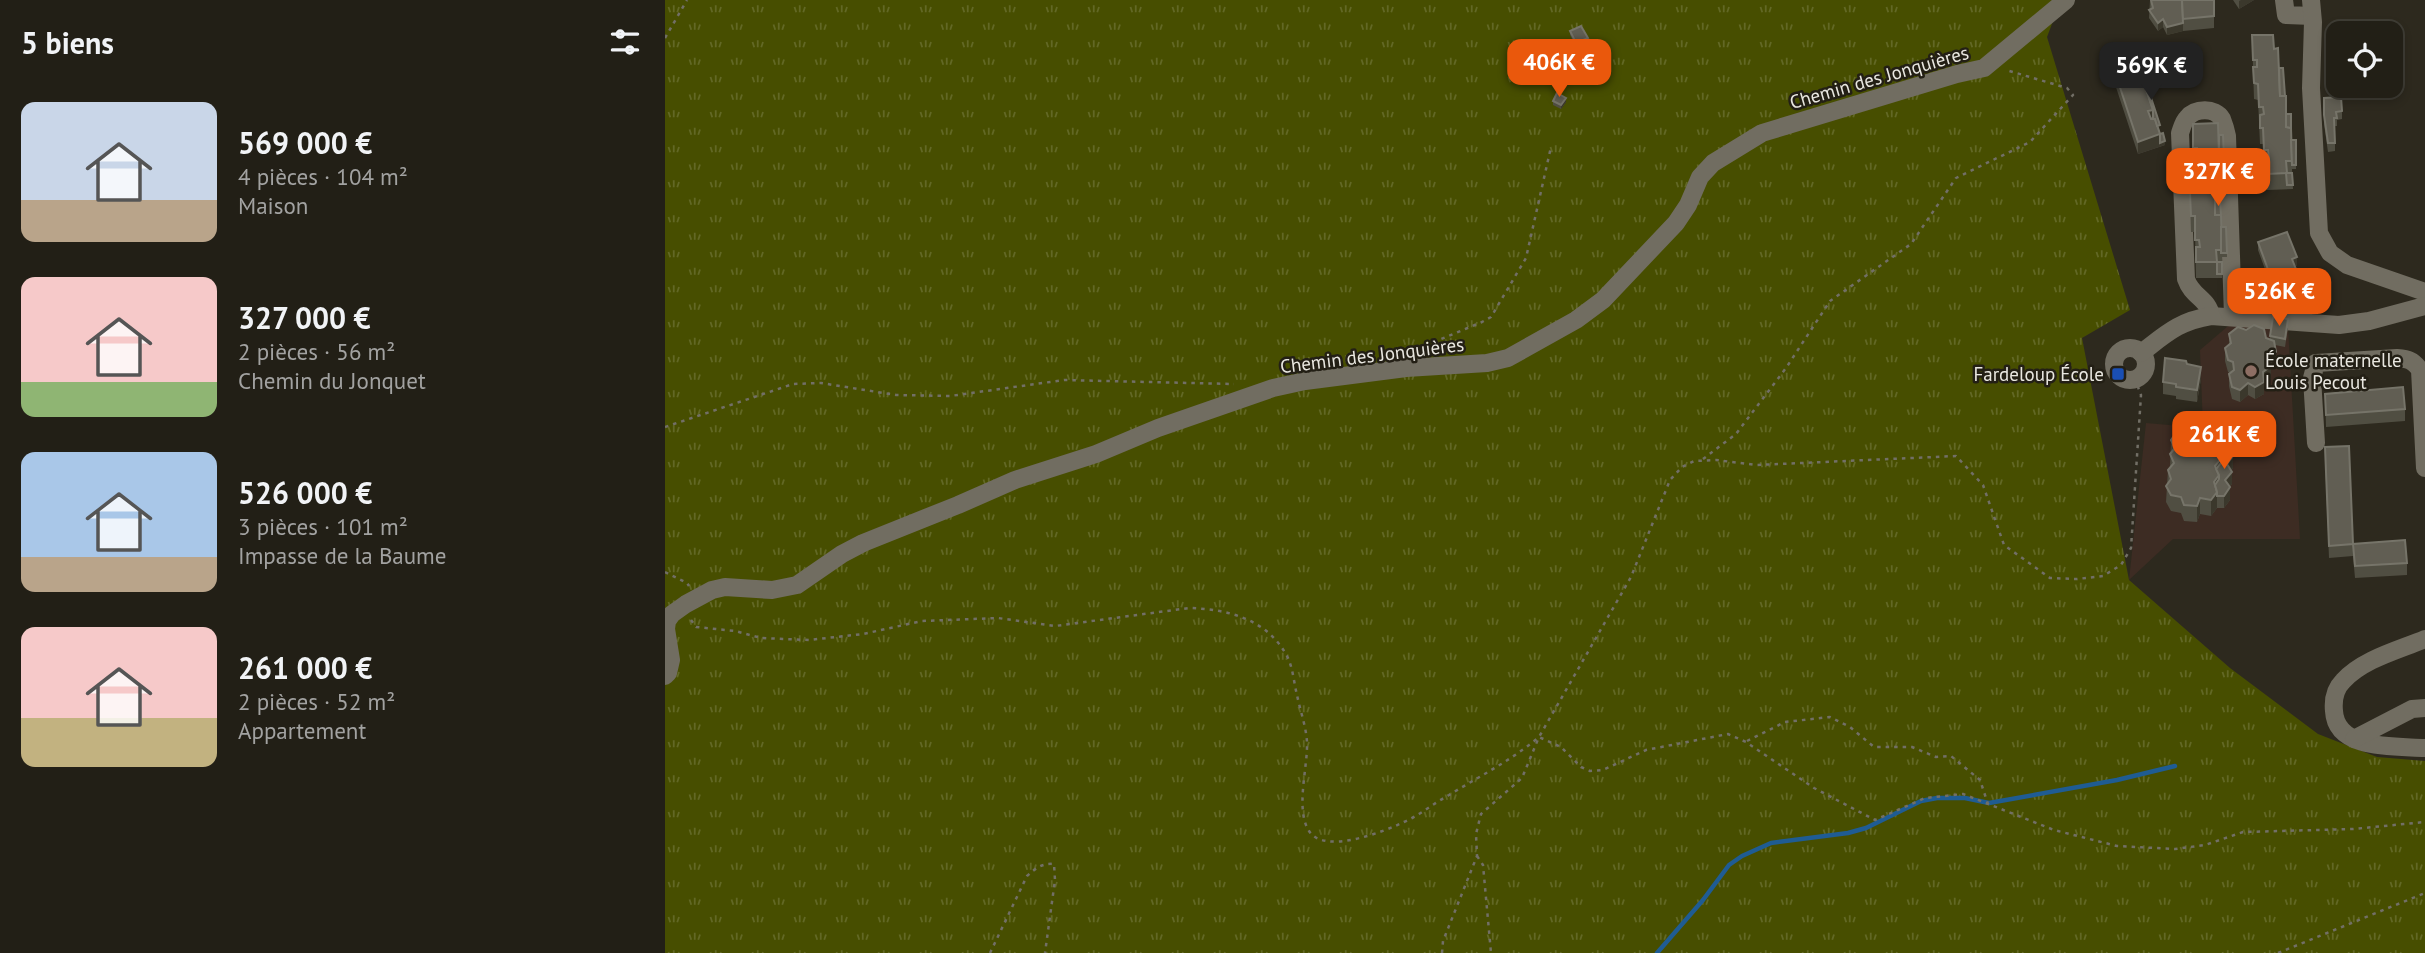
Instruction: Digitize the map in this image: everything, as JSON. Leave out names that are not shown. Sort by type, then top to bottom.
[{"type":"street","name":"Chemin des Jonquières","points":[[691,601],[712,590],[725,587],[772,590],[797,585],[863,543],[1015,480],[1096,454],[1158,428],[1273,388],[1305,381],[1406,368],[1487,363],[1508,358],[1576,320],[1603,300],[1676,223],[1688,205],[1700,177],[1713,163],[1762,133],[1984,68],[2066,0]]},
{"type":"street","points":[[2284,0],[2286,15],[2312,8],[2311,88],[2319,233],[2330,253],[2347,265],[2425,292]]},
{"type":"street","points":[[2211,316],[2207,304],[2193,294],[2186,279],[2180,133],[2184,120],[2192,113],[2205,110],[2215,112],[2221,118],[2227,135],[2233,316]]},
{"type":"street","points":[[2141,353],[2191,319],[2233,316],[2339,325],[2369,321],[2425,306]]},
{"type":"street","points":[[2130,348],[2141,353],[2146,365],[2135,379],[2122,378],[2118,374],[2115,357],[2124,349],[2130,348]]},
{"type":"street","points":[[2316,443],[2312,378],[2316,363],[2409,359],[2420,370],[2425,468]]},
{"type":"street","points":[[665,676],[669,673],[671,660],[667,621],[672,614],[691,601]]},
{"type":"street","points":[[2425,639],[2354,672],[2343,680],[2335,698],[2337,727],[2347,736],[2362,742],[2425,748]]},
{"type":"street","points":[[2354,739],[2412,709],[2425,708]]},
{"type":"path","points":[[665,38],[687,0]]},
{"type":"path","points":[[1702,461],[1706,455],[1736,434],[1786,368],[1830,301],[1911,244],[1956,178],[2030,142],[2073,95],[2067,88],[1989,65]]},
{"type":"path","points":[[1406,368],[1407,354],[1415,349],[1491,317],[1526,258],[1551,147]]},
{"type":"path","points":[[1441,953],[1443,941],[1477,856],[1476,834],[1481,814],[1523,778],[1539,737],[1631,577],[1670,480],[1682,467],[1694,461],[1716,460],[1757,465],[1956,456],[1983,485],[2004,545],[2050,578],[2103,576],[2121,565],[2131,548],[2141,395],[2135,379]]},
{"type":"path","points":[[665,427],[793,384],[821,383],[896,394],[950,396],[1064,380],[1242,384]]},
{"type":"path","points":[[665,572],[687,583],[691,620],[696,627],[735,631],[761,638],[809,640],[863,634],[922,621],[998,618],[1055,626],[1189,608],[1211,608],[1243,616],[1265,629],[1278,642],[1289,660],[1307,741],[1303,810],[1309,831],[1318,840],[1330,843],[1350,841],[1405,822],[1521,752],[1539,737]]},
{"type":"path","points":[[1745,741],[1786,722],[1830,717],[1850,727],[1874,747],[1912,747],[1935,757],[1951,756],[1980,780],[1988,804]]},
{"type":"path","points":[[1539,737],[1561,747],[1581,767],[1590,771],[1603,770],[1646,750],[1728,734],[1745,741],[1814,788],[1875,820],[1925,798],[1962,794],[2054,830],[2117,846],[2175,849],[2204,845],[2243,832],[2353,829],[2425,822]]},
{"type":"path","points":[[1477,856],[1483,865],[1491,953]]},
{"type":"path","points":[[990,953],[1027,876],[1047,863],[1054,864],[1055,880],[1045,953]]},
{"type":"path","points":[[2278,953],[2425,893]]},
{"type":"shaded area","points":[[2234,321],[2288,327],[2300,539],[2173,539],[2129,580],[2146,423],[2203,428],[2200,350]]},
{"type":"green space","points":[[665,0],[2061,0],[2047,37],[2130,310],[2082,338],[2129,580],[2230,668],[2318,734],[2377,757],[2425,761],[2425,953],[665,953]]},
{"type":"building","points":[[2151,0],[2182,0],[2183,23],[2167,27],[2163,19],[2158,23],[2149,10],[2153,8]]},
{"type":"building","points":[[2182,0],[2214,0],[2214,16],[2183,19]]},
{"type":"building","points":[[1581,26],[1588,38],[1576,43],[1570,31]]},
{"type":"building","points":[[2252,35],[2273,35],[2274,49],[2278,48],[2280,96],[2286,96],[2286,127],[2291,128],[2292,161],[2286,161],[2287,173],[2267,174],[2265,159],[2269,159],[2268,150],[2264,150],[2263,128],[2260,128],[2260,115],[2264,114],[2263,107],[2259,107],[2258,84],[2254,83],[2253,67],[2257,67],[2257,60],[2253,60]]},
{"type":"building","points":[[2132,46],[2139,66],[2135,68],[2138,75],[2141,74],[2153,110],[2148,111],[2151,119],[2155,119],[2160,134],[2138,142],[2109,54]]},
{"type":"building","points":[[2279,68],[2283,68],[2285,96],[2280,96]]},
{"type":"building","points":[[2143,73],[2160,125],[2157,126],[2155,119],[2151,119],[2153,110],[2141,74],[2138,75]]},
{"type":"building","points":[[1557,93],[1566,98],[1561,105],[1553,101]]},
{"type":"building","points":[[2324,98],[2341,98],[2342,111],[2336,112],[2337,118],[2334,118],[2335,143],[2328,143]]},
{"type":"building","points":[[2286,114],[2291,114],[2291,128],[2286,127]]},
{"type":"building","points":[[2218,123],[2219,155],[2214,156],[2210,181],[2215,181],[2215,215],[2221,215],[2222,250],[2216,250],[2217,262],[2196,262],[2196,247],[2200,247],[2199,240],[2195,240],[2195,216],[2191,216],[2190,193],[2193,193],[2193,183],[2190,183],[2189,168],[2193,168],[2193,156],[2197,156],[2197,148],[2193,148],[2193,124]]},
{"type":"building","points":[[2163,133],[2165,141],[2160,143],[2160,134]]},
{"type":"building","points":[[2219,135],[2223,135],[2224,159],[2219,159]]},
{"type":"building","points":[[2291,140],[2296,140],[2296,165],[2292,165]]},
{"type":"building","points":[[2214,167],[2219,167],[2219,180],[2210,181],[2214,180]]},
{"type":"building","points":[[2286,173],[2292,173],[2293,185],[2287,185]]},
{"type":"building","points":[[2215,200],[2220,200],[2221,215],[2215,215]]},
{"type":"building","points":[[2221,227],[2226,227],[2227,253],[2221,253]]},
{"type":"building","points":[[2287,232],[2297,257],[2292,259],[2299,277],[2274,286],[2258,242]]},
{"type":"building","points":[[2217,262],[2222,262],[2222,274],[2217,274]]},
{"type":"building","points":[[2273,317],[2288,319],[2285,339],[2270,336]]},
{"type":"building","points":[[2254,325],[2264,329],[2266,338],[2274,341],[2276,352],[2270,356],[2271,366],[2263,372],[2264,382],[2255,387],[2248,383],[2240,390],[2232,387],[2229,374],[2234,370],[2233,362],[2228,360],[2225,348],[2231,343],[2229,334],[2238,327],[2246,330]]},
{"type":"building","points":[[2165,358],[2186,361],[2187,364],[2201,367],[2197,390],[2163,382]]},
{"type":"building","points":[[2403,387],[2405,409],[2326,415],[2325,394]]},
{"type":"building","points":[[2193,423],[2204,424],[2208,433],[2215,433],[2221,443],[2216,450],[2221,459],[2215,466],[2219,475],[2214,482],[2217,492],[2211,500],[2200,498],[2197,506],[2184,505],[2181,497],[2171,495],[2166,486],[2171,479],[2168,470],[2174,463],[2170,454],[2175,448],[2171,440],[2178,430],[2188,431]]},
{"type":"building","points":[[2349,446],[2353,544],[2329,546],[2325,447]]},
{"type":"building","points":[[2221,447],[2228,447],[2233,456],[2227,464],[2232,472],[2225,480],[2230,487],[2224,496],[2217,496],[2215,485],[2219,475],[2216,469],[2221,459],[2217,452]]},
{"type":"building","points":[[2405,540],[2407,563],[2355,566],[2353,544]]},
{"type":"waterway","points":[[1657,953],[1729,865],[1771,843],[1848,833],[1866,828],[1921,801],[1965,798],[1989,803],[2117,780],[2175,766]]},
{"type":"place","name":"École maternelle Louis Pecout","points":[[2251,371]]},
{"type":"place","name":"Fardeloup École","points":[[2118,374]]}]
